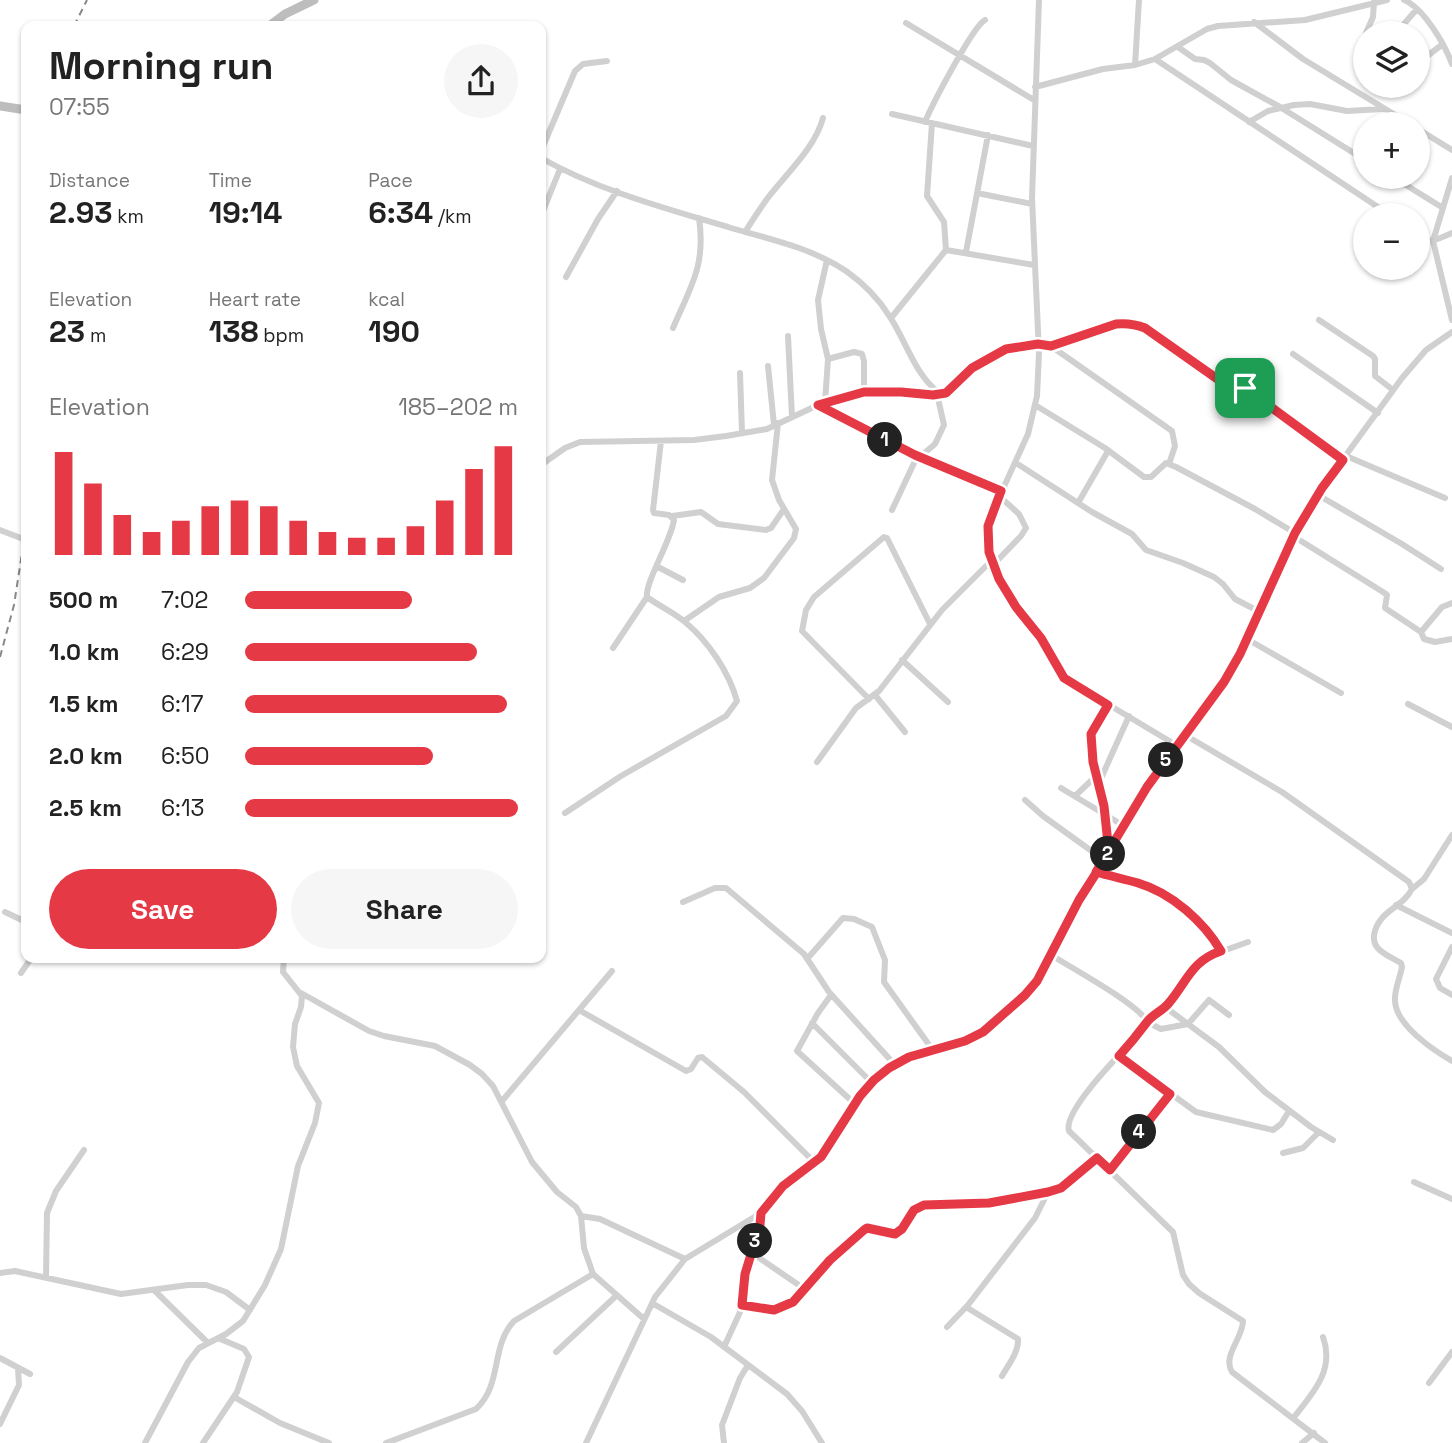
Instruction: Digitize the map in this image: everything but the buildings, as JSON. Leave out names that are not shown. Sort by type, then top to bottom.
[{"type":"street","points":[[276,21],[314,0]]},
{"type":"street","points":[[1039,0],[1032,204],[1038,344],[1035,405],[1028,434],[988,526],[989,552],[999,579],[1016,607],[1041,638],[1064,678],[1176,746]]},
{"type":"street","points":[[1135,65],[1139,0]]},
{"type":"street","points":[[1035,87],[1103,69],[1155,60],[1207,29],[1228,24],[1318,18],[1370,2],[1387,0]]},
{"type":"street","points":[[1410,1],[1443,44],[1452,64]]},
{"type":"street","points":[[1370,2],[1371,21]]},
{"type":"street","points":[[1407,21],[1418,9]]},
{"type":"street","points":[[891,318],[946,250],[944,222],[927,196],[928,123],[973,32],[979,23],[985,20]]},
{"type":"street","points":[[906,23],[1034,100]]},
{"type":"street","points":[[1254,23],[1303,60],[1390,112]]},
{"type":"street","points":[[1430,54],[1443,44]]},
{"type":"street","points":[[1178,47],[1188,56],[1204,60],[1231,80],[1353,153]]},
{"type":"street","points":[[1155,60],[1372,203]]},
{"type":"street","points":[[546,139],[575,71],[583,64],[607,61]]},
{"type":"street","points":[[1249,122],[1280,107],[1310,104],[1347,111],[1385,109]]},
{"type":"street","points":[[0,106],[21,109]]},
{"type":"street","points":[[892,114],[1033,146]]},
{"type":"street","points":[[745,232],[820,129],[823,117]]},
{"type":"street","points":[[966,252],[988,135]]},
{"type":"street","points":[[1430,136],[1452,150]]},
{"type":"street","points":[[546,162],[617,191],[810,252],[859,281],[874,295],[891,318],[923,376],[938,393],[944,425],[935,444],[915,461],[892,510]]},
{"type":"street","points":[[546,204],[560,169]]},
{"type":"street","points":[[1452,178],[1433,242],[1452,320]]},
{"type":"street","points":[[1412,189],[1443,208]]},
{"type":"street","points":[[566,276],[617,191]]},
{"type":"street","points":[[976,193],[1032,204]]},
{"type":"street","points":[[673,327],[697,272],[702,251],[699,218]]},
{"type":"street","points":[[1433,242],[1452,233]]},
{"type":"street","points":[[946,250],[1034,265]]},
{"type":"street","points":[[821,404],[828,359],[818,300],[827,260]]},
{"type":"street","points":[[1319,320],[1373,356],[1376,376],[1394,390]]},
{"type":"street","points":[[546,461],[565,448],[580,442],[694,440],[742,433],[776,424],[821,404],[864,392],[946,393],[972,368],[1006,349],[1038,344],[1051,346],[1116,324],[1134,324],[1167,343],[1233,390],[1250,390],[1263,402],[1345,458],[1445,498]]},
{"type":"street","points":[[586,1443],[652,1303],[668,1278],[685,1259],[761,1213],[783,1186],[815,1163],[872,1083],[895,1065],[932,1049],[965,1041],[983,1032],[1037,981],[1060,934],[1147,787],[1220,688],[1247,639],[1294,535],[1318,495],[1426,350],[1452,332]]},
{"type":"street","points":[[788,336],[792,417]]},
{"type":"street","points":[[1051,346],[1172,431],[1175,446],[1169,464]]},
{"type":"street","points":[[828,359],[854,352],[862,355],[864,392]]},
{"type":"street","points":[[1293,354],[1378,413]]},
{"type":"street","points":[[684,621],[719,597],[750,589],[764,578],[794,538],[796,528],[784,509],[772,480],[776,424],[768,366]]},
{"type":"street","points":[[740,373],[742,433]]},
{"type":"street","points":[[817,762],[852,712],[872,697],[930,624],[1021,536],[1026,528],[1019,514],[1000,494],[920,457],[821,404]]},
{"type":"street","points":[[1035,405],[1148,478],[1163,465],[1169,464],[1255,509],[1383,592],[1387,596],[1385,608],[1421,632],[1428,641],[1452,639]]},
{"type":"street","points":[[661,441],[654,513],[672,516],[701,512],[718,524],[766,530],[771,528],[784,509]]},
{"type":"street","points":[[1078,503],[1108,451]]},
{"type":"street","points":[[1016,463],[1132,534],[1146,550],[1214,578],[1236,599],[1260,612]]},
{"type":"street","points":[[1318,495],[1441,569]]},
{"type":"street","points":[[613,648],[647,597],[646,590],[658,567],[673,526],[672,516]]},
{"type":"street","points":[[0,530],[21,538]]},
{"type":"street","points":[[905,732],[802,631],[806,610],[814,597],[884,537],[887,538],[930,624]]},
{"type":"street","points":[[658,567],[683,580]]},
{"type":"street","points":[[565,813],[621,776],[726,716],[737,701],[718,660],[704,640],[684,621],[647,597]]},
{"type":"street","points":[[1421,632],[1442,607],[1452,603]]},
{"type":"street","points":[[1247,639],[1341,693]]},
{"type":"street","points":[[902,660],[948,702]]},
{"type":"street","points":[[1408,704],[1452,727]]},
{"type":"street","points":[[1108,705],[1091,734],[1095,777],[1104,806],[1109,853]]},
{"type":"street","points":[[1098,786],[1129,716]]},
{"type":"street","points":[[1185,735],[1282,792],[1409,882],[1412,889]]},
{"type":"street","points":[[1075,796],[1095,777]]},
{"type":"street","points":[[1061,788],[1124,826]]},
{"type":"street","points":[[1025,800],[1104,860]]},
{"type":"street","points":[[1452,835],[1424,878],[1409,895],[1383,915],[1373,935],[1377,949],[1401,963],[1394,996],[1395,1005],[1420,1040],[1452,1061]]},
{"type":"street","points":[[1096,872],[1139,883],[1167,895],[1208,931],[1221,951]]},
{"type":"street","points":[[683,902],[715,888],[726,888],[807,959],[831,995],[895,1065]]},
{"type":"street","points":[[1396,905],[1452,933]]},
{"type":"street","points":[[5,912],[21,920]]},
{"type":"street","points":[[807,959],[843,918],[854,919],[872,927],[886,960],[884,982],[932,1049]]},
{"type":"street","points":[[1248,942],[1206,957],[1197,964],[1165,1007],[1147,1022],[1144,1029],[1090,1088],[1068,1126],[1069,1131],[1172,1232],[1183,1275],[1189,1284],[1243,1321],[1242,1331],[1229,1359],[1228,1366],[1232,1372],[1325,1443]]},
{"type":"street","points":[[1452,947],[1436,979],[1440,988],[1452,995]]},
{"type":"street","points":[[1051,956],[1132,1006],[1147,1022],[1161,1029],[1188,1024],[1209,1000],[1229,1015]]},
{"type":"street","points":[[21,973],[28,963]]},
{"type":"street","points":[[145,1443],[188,1362],[199,1348],[234,1328],[250,1310],[277,1260],[285,1233],[298,1166],[315,1123],[319,1103],[297,1066],[293,1047],[295,1024],[303,1001],[283,972],[284,963]]},
{"type":"street","points":[[502,1101],[612,971]]},
{"type":"street","points":[[299,992],[384,1037],[435,1046],[470,1065],[494,1086],[531,1162],[557,1192],[576,1207],[580,1216],[583,1248],[593,1274],[644,1319]]},
{"type":"street","points":[[831,995],[797,1051],[855,1104]]},
{"type":"street","points":[[1165,1007],[1219,1047],[1265,1092],[1333,1140]]},
{"type":"street","points":[[579,1010],[686,1071],[702,1057],[744,1092],[815,1163]]},
{"type":"street","points":[[812,1023],[872,1083]]},
{"type":"street","points":[[1119,1056],[1196,1112],[1272,1130],[1277,1129],[1289,1111]]},
{"type":"street","points":[[1110,1170],[1170,1094]]},
{"type":"street","points":[[1283,1153],[1303,1148],[1319,1132]]},
{"type":"street","points":[[46,1278],[47,1213],[50,1203],[84,1150]]},
{"type":"street","points":[[742,1305],[774,1310],[785,1307],[806,1290],[830,1260],[867,1228],[895,1234],[902,1229],[914,1210],[924,1205],[989,1203],[1048,1192],[1061,1188],[1097,1158]]},
{"type":"street","points":[[1414,1182],[1452,1199]]},
{"type":"street","points":[[947,1327],[966,1307],[1035,1218],[1048,1192]]},
{"type":"street","points":[[724,1347],[742,1305],[745,1274],[761,1213]]},
{"type":"street","points":[[580,1216],[600,1219],[685,1259]]},
{"type":"street","points":[[752,1253],[806,1290]]},
{"type":"street","points":[[0,1273],[15,1271],[121,1294],[205,1285],[226,1292],[250,1310]]},
{"type":"street","points":[[386,1443],[476,1409],[487,1399],[492,1387],[507,1329],[514,1321],[593,1274]]},
{"type":"street","points":[[154,1290],[208,1343]]},
{"type":"street","points":[[556,1352],[616,1296]]},
{"type":"street","points":[[652,1303],[724,1347],[787,1394],[822,1443]]},
{"type":"street","points":[[966,1307],[1018,1339],[1016,1351],[1002,1376]]},
{"type":"street","points":[[1294,1417],[1322,1380],[1327,1356],[1323,1337]]},
{"type":"street","points":[[203,1443],[244,1376],[248,1352],[218,1338]]},
{"type":"street","points":[[1429,1384],[1452,1352]]},
{"type":"street","points":[[0,1358],[30,1374]]},
{"type":"street","points":[[724,1443],[722,1425],[748,1364]]},
{"type":"street","points":[[0,1424],[19,1385],[18,1368]]},
{"type":"street","points":[[234,1396],[280,1423],[329,1443]]},
{"type":"street","points":[[1302,1443],[1314,1433]]},
{"type":"railway","points":[[76,21],[87,0]]},
{"type":"railway","points":[[0,657],[14,605],[21,560]]},
{"type":"route","points":[[1245,388],[1233,390],[1145,328],[1124,323],[1051,346],[1038,344],[1006,349],[972,368],[946,393],[933,395],[864,392],[818,405],[915,455],[1001,491],[988,526],[989,552],[999,579],[1016,607],[1041,638],[1064,678],[1108,705],[1091,734],[1095,777],[1104,806],[1109,853],[1093,876],[1079,900],[1037,981],[1025,995],[983,1032],[965,1041],[909,1057],[874,1080],[860,1096],[821,1157],[783,1186],[761,1213],[745,1274],[742,1305],[774,1310],[785,1307],[803,1294],[830,1260],[864,1230],[867,1228],[895,1234],[902,1229],[914,1210],[924,1205],[989,1203],[1048,1192],[1061,1188],[1097,1158],[1110,1170],[1170,1094],[1119,1056],[1144,1029],[1147,1022],[1169,1003],[1197,964],[1221,951],[1208,931],[1167,895],[1139,883],[1096,872],[1109,853],[1147,787],[1224,682],[1254,625],[1295,533],[1322,488],[1343,460],[1245,388]]}]
